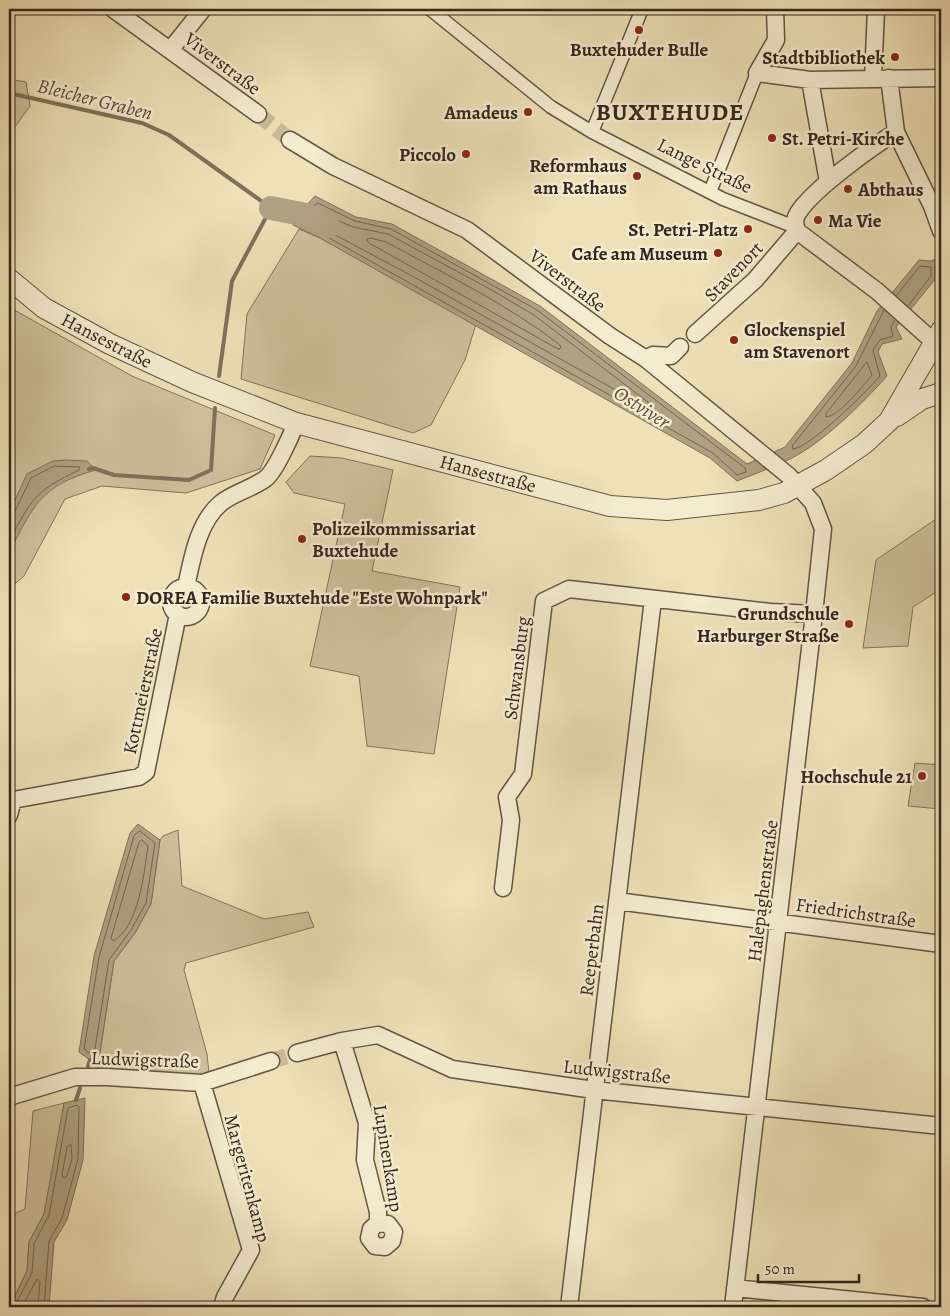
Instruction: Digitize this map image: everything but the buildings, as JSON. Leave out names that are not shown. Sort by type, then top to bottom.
[{"type":"street","name":"Viverstraße","points":[[113,9],[171,49],[258,114]]},
{"type":"street","points":[[171,49],[203,9]]},
{"type":"street","name":"Lange Straße","points":[[430,9],[551,107],[592,132],[724,199],[790,225],[877,291],[911,323],[939,341]]},
{"type":"street","points":[[592,132],[642,9]]},
{"type":"street","points":[[710,192],[757,73],[776,40],[775,9]]},
{"type":"street","points":[[876,9],[881,79],[896,132],[937,205],[941,231]]},
{"type":"street","points":[[757,73],[810,80],[941,78]]},
{"type":"street","points":[[810,80],[828,182]]},
{"type":"street","points":[[797,231],[794,222],[798,213],[828,182],[896,132]]},
{"type":"street","name":"Viverstraße","points":[[290,140],[333,166],[467,230],[610,336],[646,359],[799,486]]},
{"type":"street","name":"Stavenort","points":[[695,334],[755,280],[797,231]]},
{"type":"street","name":"Hansestraße","points":[[9,279],[44,308],[110,344],[192,382],[296,423],[610,506],[667,510],[733,504],[773,496],[799,486],[854,452],[889,421],[939,341]]},
{"type":"street","points":[[646,359],[653,355],[671,356],[680,347]]},
{"type":"street","points":[[889,421],[922,399],[941,393]]},
{"type":"street","name":"Kottmeierstraße","points":[[186,587],[194,550],[206,523],[221,503],[267,478],[288,442],[296,423]]},
{"type":"street","name":"Halepaghenstraße","points":[[733,1307],[823,529],[817,511],[799,486]]},
{"type":"street","name":"Kottmeierstraße","points":[[186,587],[194,589],[199,595],[200,607],[190,616],[178,614],[172,609],[171,599],[177,590],[186,587]]},
{"type":"street","name":"Schwansburg","points":[[503,888],[511,820],[507,797],[523,774],[544,601],[569,589],[771,612],[814,614]]},
{"type":"street","name":"Reeperbahn","points":[[569,1307],[653,598]]},
{"type":"street","name":"Kottmeierstraße","points":[[9,815],[13,800],[139,777],[146,772],[178,614]]},
{"type":"street","name":"Friedrichstraße","points":[[617,901],[941,944]]},
{"type":"street","name":"Ludwigstraße","points":[[297,1053],[342,1041],[378,1035],[452,1070],[594,1090],[941,1126]]},
{"type":"street","name":"Lupinenkamp","points":[[342,1041],[367,1123],[365,1160],[378,1212],[378,1223]]},
{"type":"street","name":"Ludwigstraße","points":[[9,1097],[75,1077],[107,1077],[202,1084],[271,1061]]},
{"type":"street","name":"Margeritenkamp","points":[[202,1084],[251,1250],[225,1297],[222,1307]]},
{"type":"street","points":[[735,1288],[923,1307]]},
{"type":"shaded area","points":[[9,79],[26,82],[30,106],[9,135]]},
{"type":"shaded area","points":[[299,229],[320,238],[476,324],[465,360],[431,425],[413,433],[241,379],[247,314]]},
{"type":"shaded area","points":[[9,307],[132,376],[275,435],[260,469],[186,493],[102,486],[65,499],[24,576],[9,589]]},
{"type":"shaded area","points":[[310,456],[342,458],[393,470],[372,571],[460,587],[434,754],[367,746],[359,676],[310,666],[345,504],[294,493],[286,482]]},
{"type":"shaded area","points":[[936,519],[941,526],[941,589],[913,607],[908,646],[863,648],[876,560]]},
{"type":"shaded area","points":[[915,763],[941,765],[941,809],[908,806]]},
{"type":"shaded area","points":[[178,830],[182,886],[264,919],[308,912],[314,927],[186,963],[184,970],[207,1054],[209,1073],[191,1079],[97,1072],[114,961],[135,933],[151,904],[160,840],[163,836]]},
{"type":"shaded area","points":[[64,1103],[57,1152],[44,1214],[29,1242],[27,1271],[9,1307],[9,1216],[25,1209],[33,1111]]},
{"type":"water","points":[[315,196],[356,217],[392,224],[540,306],[747,464],[785,447],[852,363],[877,311],[919,260],[930,261],[941,258],[941,260],[936,261],[937,277],[896,327],[902,339],[882,344],[878,352],[887,376],[877,387],[842,422],[803,452],[784,462],[737,481],[710,458],[320,238],[293,225],[293,220]]},
{"type":"water","points":[[53,461],[87,461],[96,470],[77,476],[51,490],[25,522],[9,553],[9,513],[27,474]]},
{"type":"water","points":[[138,824],[160,840],[151,904],[135,933],[114,961],[100,1052],[90,1060],[79,1052],[94,956],[130,833]]},
{"type":"water","points":[[85,1098],[83,1160],[67,1220],[54,1242],[49,1307],[10,1307],[27,1271],[29,1242],[44,1214],[64,1103]]},
{"type":"waterway","name":"Bleicher Graben","points":[[9,93],[142,123],[169,135],[271,208],[232,281],[219,376]]},
{"type":"waterway","name":"Ostviver","points":[[271,208],[306,215],[328,226]]},
{"type":"waterway","points":[[89,469],[93,468],[114,475],[189,480],[211,470],[215,408]]},
{"type":"waterway","points":[[88,1066],[90,1060]]},
{"type":"waterway","points":[[76,1100],[80,1088]]},
{"type":"tunnel","points":[[258,114],[290,140]]},
{"type":"tunnel","points":[[271,1061],[297,1053]]},
{"type":"place","name":"Buxtehuder Bulle","points":[[639,30]]},
{"type":"place","name":"Stadtbibliothek","points":[[895,57]]},
{"type":"place","name":"Amadeus","points":[[528,112]]},
{"type":"place","name":"St. Petri-Kirche","points":[[772,138]]},
{"type":"place","name":"Piccolo","points":[[466,154]]},
{"type":"place","name":"Reformhaus am Rathaus","points":[[637,176]]},
{"type":"place","name":"Abthaus","points":[[848,189]]},
{"type":"place","name":"Ma Vie","points":[[818,220]]},
{"type":"place","name":"St. Petri-Platz","points":[[748,229]]},
{"type":"place","name":"Cafe am Museum","points":[[718,253]]},
{"type":"place","name":"Glockenspiel am Stavenort","points":[[734,340]]},
{"type":"place","name":"Polizeikommissariat Buxtehude","points":[[302,539]]},
{"type":"place","name":"DOREA Familie Buxtehude \"Este Wohnpark\"","points":[[126,597]]},
{"type":"place","name":"Grundschule Harburger Straße","points":[[849,624]]},
{"type":"place","name":"Hochschule 21","points":[[922,776]]},
{"type":"district","name":"BUXTEHUDE","points":[[670,112]]}]
